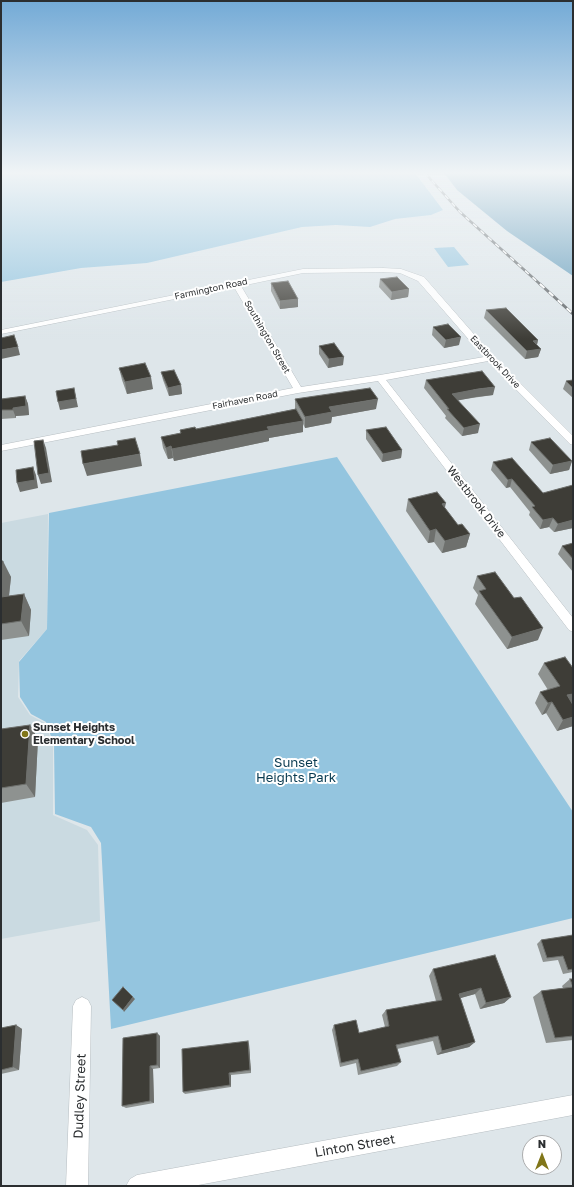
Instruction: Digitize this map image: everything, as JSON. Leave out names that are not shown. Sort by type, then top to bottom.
[{"type":"street","name":"Farmington Road","points":[[1,332],[312,270],[392,270],[409,273],[421,279]]},
{"type":"street","name":"Eastbrook Drive","points":[[421,279],[490,358],[573,442]]},
{"type":"street","name":"Southington Street","points":[[236,284],[298,390]]},
{"type":"street","name":"Fairhaven Road","points":[[1,448],[298,390],[380,378],[490,358]]},
{"type":"street","name":"Westbrook Drive","points":[[380,378],[573,627]]},
{"type":"street","name":"Dudley Street","points":[[77,1186],[82,1006]]},
{"type":"street","name":"Linton Street","points":[[137,1186],[573,1105]]},
{"type":"shaded area","points":[[504,228],[573,228],[573,276]]},
{"type":"shaded area","name":"Sunset Heights Elementary School","points":[[48,514],[47,629],[19,661],[18,697],[30,715],[45,723],[53,745],[53,815],[87,830],[98,845],[100,921],[1,939],[1,523]]},
{"type":"green space","points":[[1,228],[296,228],[147,263],[81,268],[1,282]]},
{"type":"green space","points":[[454,247],[469,265],[448,267],[434,248]]},
{"type":"green space","name":"Sunset Heights Park","points":[[337,457],[573,812],[573,918],[111,1029],[101,843],[91,827],[55,814],[54,745],[46,722],[31,714],[20,697],[19,662],[47,629],[49,513]]},
{"type":"building","points":[[397,277],[409,289],[392,292],[380,279]]},
{"type":"building","points":[[288,281],[298,299],[280,301],[271,283]]},
{"type":"building","points":[[506,308],[538,340],[533,341],[541,349],[527,351],[486,310]]},
{"type":"building","points":[[448,324],[461,337],[446,340],[433,327]]},
{"type":"building","points":[[14,335],[18,347],[1,350],[1,338]]},
{"type":"building","points":[[334,343],[344,357],[329,359],[319,346]]},
{"type":"building","points":[[145,363],[151,377],[125,382],[119,368]]},
{"type":"building","points":[[174,370],[181,385],[168,388],[161,372]]},
{"type":"building","points":[[482,371],[495,387],[452,394],[480,424],[464,428],[447,409],[449,409],[426,380]]},
{"type":"building","points":[[573,380],[573,388],[566,381]]},
{"type":"building","points":[[74,388],[76,399],[58,402],[56,391]]},
{"type":"building","points":[[370,388],[378,399],[329,407],[332,412],[305,417],[295,399]]},
{"type":"building","points":[[25,396],[26,406],[13,408],[13,410],[1,410],[1,399]]},
{"type":"building","points":[[296,409],[303,421],[267,427],[269,430],[172,449],[171,446],[166,448],[161,437],[181,433],[180,430],[195,427],[196,429]]},
{"type":"building","points":[[386,427],[402,450],[383,454],[366,430]]},
{"type":"building","points":[[135,438],[140,454],[83,464],[81,451],[118,445],[117,441]]},
{"type":"building","points":[[550,438],[572,461],[553,465],[531,442]]},
{"type":"building","points":[[43,440],[49,473],[38,475],[34,441]]},
{"type":"building","points":[[512,458],[543,493],[573,485],[573,520],[558,524],[553,518],[543,520],[532,507],[535,506],[512,479],[508,480],[493,462]]},
{"type":"building","points":[[33,467],[35,480],[17,483],[16,470]]},
{"type":"building","points":[[437,492],[446,503],[442,504],[458,525],[462,524],[470,534],[445,541],[436,529],[430,531],[408,499]]},
{"type":"building","points":[[573,543],[573,559],[562,546]]},
{"type":"building","points":[[1,561],[3,561],[1,581]]},
{"type":"building","points":[[495,572],[514,598],[521,597],[543,628],[512,637],[479,591],[486,589],[477,576]]},
{"type":"building","points":[[24,594],[21,621],[1,624],[1,597]]},
{"type":"building","points":[[565,657],[573,668],[573,694],[567,695],[573,705],[573,717],[563,720],[552,702],[548,703],[540,692],[560,686],[544,663]]},
{"type":"building","points":[[30,725],[26,784],[1,788],[1,729]]},
{"type":"building","points":[[573,935],[573,969],[568,970],[563,956],[547,958],[541,940]]},
{"type":"building","points":[[495,955],[511,997],[486,1003],[481,988],[459,994],[475,1042],[442,1051],[438,1036],[396,1045],[401,1062],[361,1071],[358,1059],[341,1063],[334,1025],[356,1020],[359,1033],[389,1026],[386,1010],[442,1000],[433,969]]},
{"type":"building","points":[[570,979],[573,979],[573,987]]},
{"type":"building","points":[[123,987],[133,997],[123,1010],[112,1000]]},
{"type":"building","points":[[573,987],[573,1036],[555,1038],[541,991]]},
{"type":"building","points":[[16,1025],[13,1067],[1,1070],[1,1028]]},
{"type":"building","points":[[157,1033],[157,1065],[150,1066],[150,1101],[122,1106],[123,1038]]},
{"type":"building","points":[[248,1041],[250,1070],[229,1073],[230,1085],[183,1092],[182,1049]]},
{"type":"railway","points":[[478,228],[541,285]]},
{"type":"railway","points":[[540,284],[573,314]]},
{"type":"place","name":"Sunset Heights Elementary School","points":[[25,734]]}]
